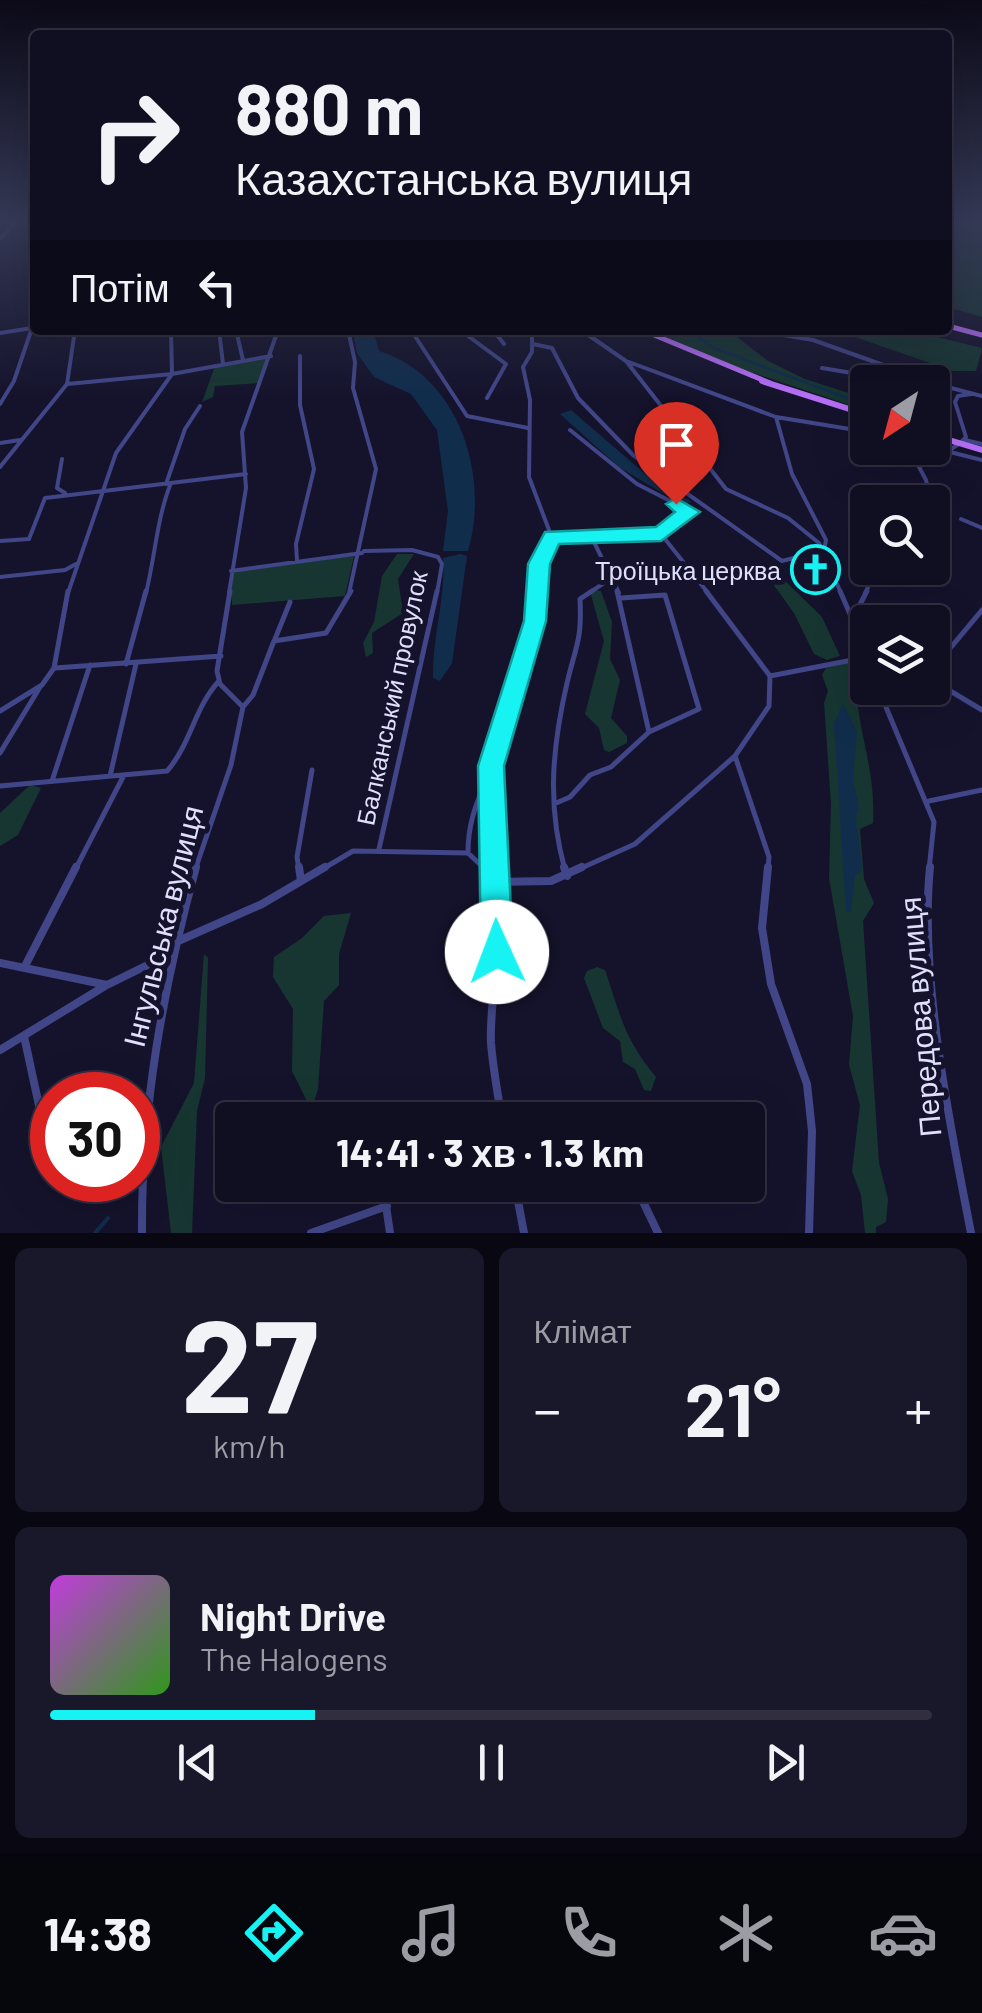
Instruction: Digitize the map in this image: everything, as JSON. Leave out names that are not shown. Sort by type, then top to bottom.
[{"type":"main road","points":[[952,327],[982,335]]},
{"type":"main road","points":[[654,335],[756,379],[850,409]]},
{"type":"main road","points":[[950,439],[982,447]]},
{"type":"street","points":[[0,333],[30,328]]},
{"type":"street","points":[[0,404],[14,381],[31,335]]},
{"type":"street","points":[[0,467],[67,384],[74,335]]},
{"type":"street","points":[[0,752],[54,668],[76,564],[106,491],[116,454],[172,374],[172,335]]},
{"type":"street","points":[[220,335],[223,364]]},
{"type":"street","points":[[237,335],[243,360]]},
{"type":"street","points":[[0,786],[124,776],[171,768],[203,694],[218,681],[246,474],[240,448],[246,413],[277,335]]},
{"type":"street","points":[[274,642],[326,633],[352,592],[363,552],[376,469],[352,388],[355,362],[349,335]]},
{"type":"street","points":[[415,335],[444,377],[450,394],[471,418],[485,416],[528,428]]},
{"type":"street","points":[[467,335],[506,365],[523,367]]},
{"type":"street","points":[[497,335],[504,344]]},
{"type":"street","points":[[468,853],[468,822],[491,766],[535,621],[539,564],[552,538],[528,477],[530,400],[523,367],[533,344],[532,335]]},
{"type":"street","points":[[588,335],[626,361],[678,384],[776,417],[850,429]]},
{"type":"street","points":[[784,335],[813,340],[879,365]]},
{"type":"street","points":[[533,344],[552,348],[571,389],[586,408],[655,473],[706,503],[782,561],[824,550]]},
{"type":"street","points":[[67,384],[172,374],[271,356]]},
{"type":"street","points":[[296,561],[296,544],[314,469],[300,406],[300,356]]},
{"type":"street","points":[[845,370],[855,357]]},
{"type":"street","points":[[626,361],[726,489],[794,522],[824,550],[850,607]]},
{"type":"street","points":[[487,398],[506,365]]},
{"type":"street","points":[[822,368],[850,372]]},
{"type":"street","points":[[950,389],[982,396]]},
{"type":"street","points":[[953,390],[958,396]]},
{"type":"street","points":[[958,396],[971,394]]},
{"type":"street","points":[[950,452],[964,442],[955,406],[958,396]]},
{"type":"street","points":[[126,664],[158,548],[168,484],[185,428],[200,406]]},
{"type":"street","points":[[776,417],[792,474],[826,540],[824,550]]},
{"type":"street","points":[[552,538],[661,534],[690,512],[637,484],[570,430]]},
{"type":"street","points":[[0,443],[20,440]]},
{"type":"street","points":[[950,452],[982,460]]},
{"type":"street","points":[[58,494],[62,459]]},
{"type":"street","points":[[0,542],[28,539],[46,498],[58,494],[246,474]]},
{"type":"street","points":[[961,519],[982,528]]},
{"type":"street","points":[[0,1050],[107,985],[353,851],[468,853],[492,878],[533,883],[566,876],[635,844],[735,756],[769,706],[770,676],[733,620],[661,534]]},
{"type":"street","points":[[592,538],[621,598],[650,732]]},
{"type":"street","name":"Балканський провулок","points":[[363,552],[412,550],[438,556],[440,579],[426,657],[378,849]]},
{"type":"street","points":[[230,572],[363,552]]},
{"type":"street","points":[[0,577],[62,570],[76,564]]},
{"type":"street","points":[[566,876],[553,827],[552,760],[568,678],[582,641],[580,599],[611,573],[656,566]]},
{"type":"street","points":[[62,570],[70,582]]},
{"type":"street","points":[[554,804],[570,797],[590,775],[611,767],[650,732],[699,709],[664,595],[621,598]]},
{"type":"street","name":"Інгульська вулиця","points":[[142,1233],[146,1110],[175,947],[243,707],[253,694],[290,602]]},
{"type":"street","points":[[950,648],[982,610]]},
{"type":"street","points":[[54,668],[221,656]]},
{"type":"street","points":[[770,676],[850,660]]},
{"type":"street","points":[[110,776],[136,664]]},
{"type":"street","points":[[52,781],[90,665]]},
{"type":"street","points":[[218,681],[243,707]]},
{"type":"street","points":[[0,711],[42,684]]},
{"type":"street","points":[[950,691],[982,710]]},
{"type":"street","name":"Передова вулиця","points":[[886,705],[929,802],[935,836],[926,896],[929,941],[948,1110],[971,1233]]},
{"type":"street","points":[[735,756],[769,857],[762,928],[771,984],[807,1084],[812,1131],[808,1233]]},
{"type":"street","points":[[491,766],[497,952],[491,1041],[499,1102]]},
{"type":"street","points":[[301,881],[298,858],[312,770]]},
{"type":"street","points":[[25,966],[124,776]]},
{"type":"street","points":[[929,802],[982,790]]},
{"type":"street","points":[[0,964],[107,985]]},
{"type":"street","points":[[24,1036],[32,1072]]},
{"type":"street","points":[[386,1202],[390,1233]]},
{"type":"street","points":[[518,1202],[524,1233]]},
{"type":"street","points":[[643,1202],[658,1233]]},
{"type":"street","points":[[312,1233],[387,1206]]},
{"type":"green space","points":[[952,281],[982,281],[982,317],[952,308]]},
{"type":"green space","points":[[662,335],[735,335],[768,361],[805,379],[850,394],[850,405],[727,364]]},
{"type":"green space","points":[[849,335],[929,335],[982,348],[976,371],[953,371],[950,365],[936,365]]},
{"type":"green space","points":[[269,357],[258,383],[215,386],[213,397],[202,402],[215,366]]},
{"type":"green space","points":[[397,554],[414,554],[398,579],[403,613],[372,633],[373,653],[366,657],[363,643],[374,622],[382,576]]},
{"type":"green space","points":[[354,556],[345,596],[232,605],[232,572]]},
{"type":"green space","points":[[775,571],[822,617],[840,656],[827,660],[814,654],[794,613],[768,577]]},
{"type":"green space","points":[[601,591],[612,622],[610,659],[620,680],[611,718],[627,736],[627,743],[609,752],[604,750],[599,728],[585,714],[604,641],[591,595]]},
{"type":"green space","points":[[850,662],[850,705],[858,705],[872,786],[873,823],[860,829],[864,879],[874,903],[863,921],[879,1163],[888,1199],[886,1222],[876,1227],[876,1233],[865,1233],[861,1195],[852,1171],[860,1105],[849,1065],[853,1016],[829,878],[831,804],[824,703],[828,691],[822,675],[826,668]]},
{"type":"green space","points":[[30,785],[41,788],[18,835],[0,846],[0,813]]},
{"type":"green space","points":[[351,913],[339,954],[339,985],[324,1001],[318,1089],[314,1102],[308,1102],[292,1071],[293,1009],[273,977],[274,957],[302,938],[324,916]]},
{"type":"green space","points":[[204,954],[208,958],[205,1078],[197,1111],[192,1233],[171,1233],[161,1147],[194,1083]]},
{"type":"green space","points":[[597,967],[605,970],[630,1038],[656,1077],[651,1091],[644,1090],[635,1069],[623,1062],[620,1041],[603,1028],[584,978],[587,971]]},
{"type":"water","points":[[353,335],[374,335],[379,351],[407,364],[430,382],[449,406],[471,462],[475,492],[468,551],[443,551],[448,511],[437,430],[411,394],[374,377],[357,353]]},
{"type":"water","points":[[571,410],[643,472],[692,502],[681,504],[619,467],[560,414]]},
{"type":"water","points":[[467,556],[452,663],[440,681],[433,678],[433,663],[443,558]]},
{"type":"water","points":[[843,703],[857,732],[853,780],[859,806],[856,817],[862,870],[855,876],[851,913],[846,911],[834,724]]},
{"type":"waterway","points":[[695,335],[714,348],[850,399]]},
{"type":"waterway","points":[[95,1233],[108,1218]]},
{"type":"place","name":"Троїцька церква","points":[[816,570]]},
{"type":"route","points":[[497,952],[491,874],[491,766],[535,621],[539,564],[552,538],[661,534],[690,512],[676,504]]}]
